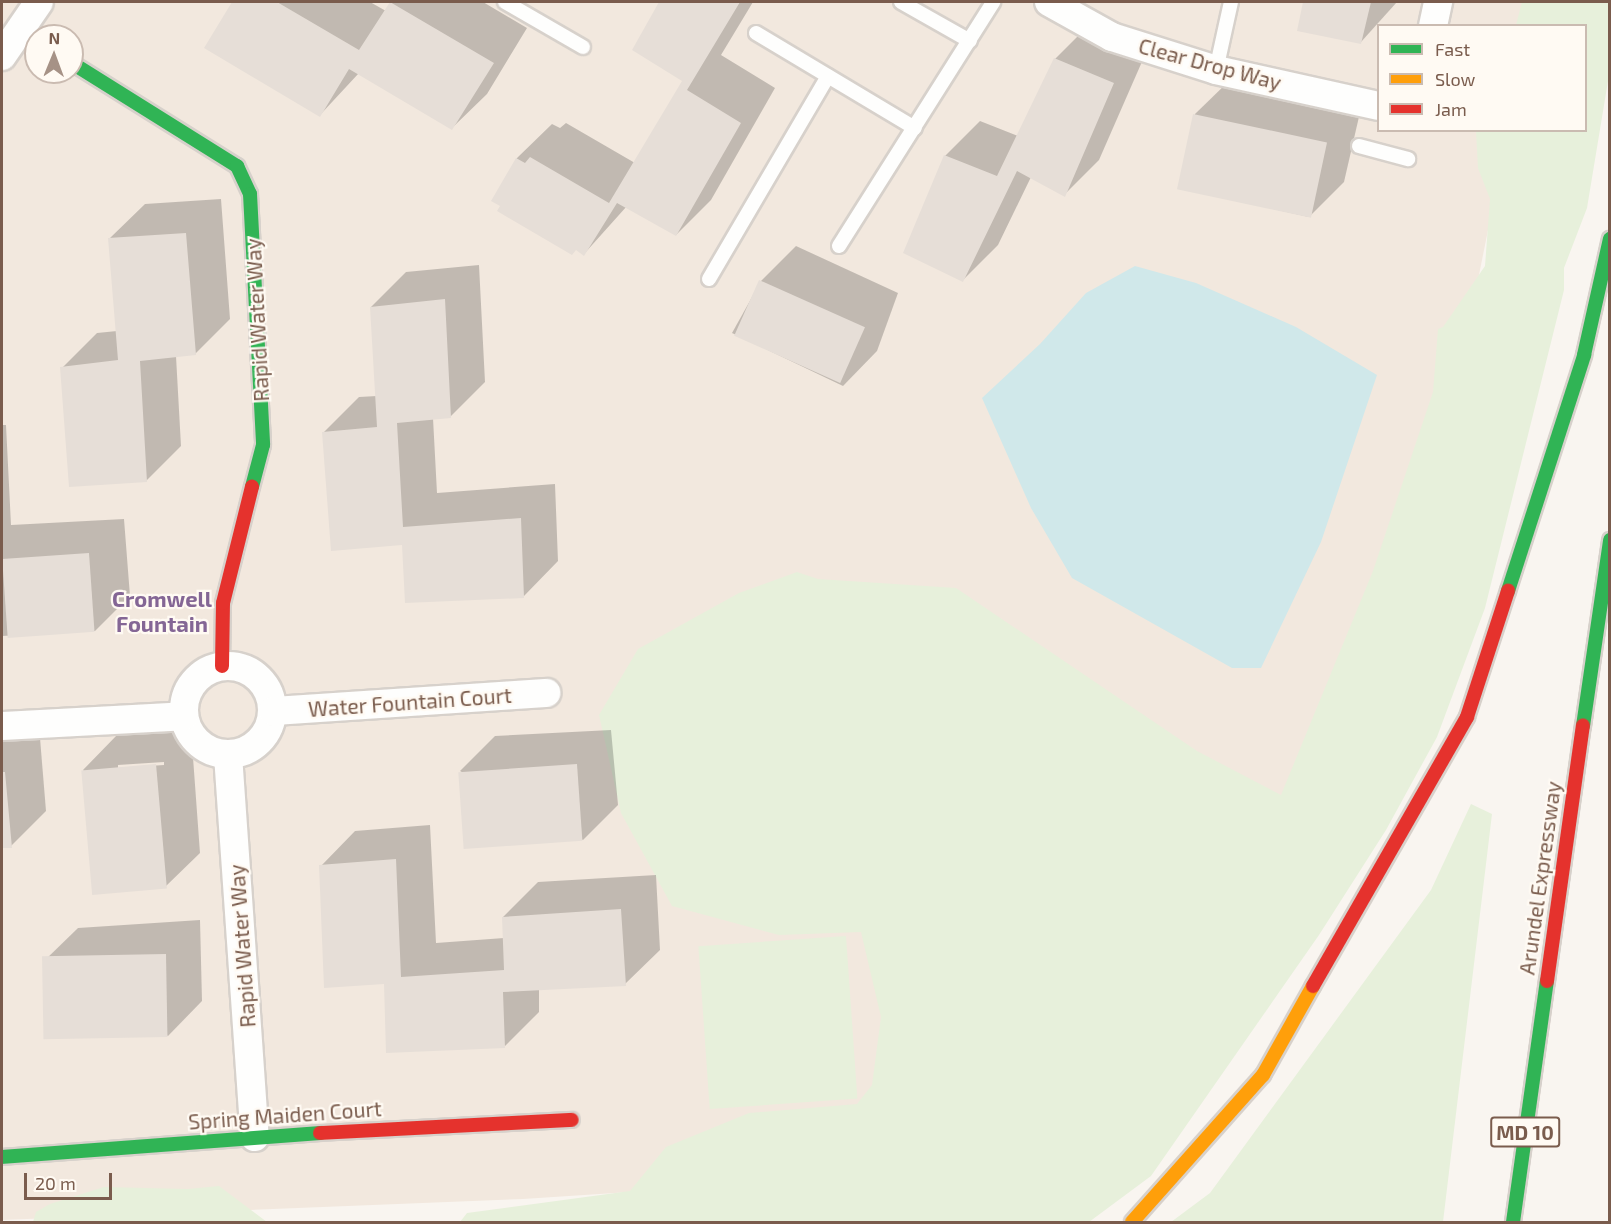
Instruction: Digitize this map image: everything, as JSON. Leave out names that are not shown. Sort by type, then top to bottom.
[{"type":"main road","name":"Rapid Water Way","points":[[84,70],[237,165],[250,194],[263,445],[223,603],[222,666]]},
{"type":"main road","points":[[1132,1222],[1263,1075],[1467,717],[1584,355],[1610,239]]},
{"type":"main road","name":"Arundel Expressway","points":[[1511,1222],[1610,540]]},
{"type":"main road","name":"Spring Maiden Court","points":[[2,1157],[255,1137],[572,1120]]},
{"type":"street","points":[[2,56],[39,2]]},
{"type":"street","name":"Clear Drop Way","points":[[1049,2],[1112,37],[1216,70],[1377,106]]},
{"type":"street","points":[[1433,24],[1438,2]]},
{"type":"street","points":[[222,666],[252,672],[271,696],[273,711],[267,730],[254,746],[228,755],[216,753],[195,739],[184,716],[184,702],[197,678],[222,666]]},
{"type":"street","name":"Water Fountain Court","points":[[273,711],[546,693]]},
{"type":"street","points":[[2,726],[184,716]]},
{"type":"street","name":"Rapid Water Way","points":[[228,755],[255,1137]]},
{"type":"lane","points":[[505,2],[583,47]]},
{"type":"lane","points":[[901,2],[969,41]]},
{"type":"lane","points":[[839,246],[915,129],[993,2]]},
{"type":"lane","points":[[1216,70],[1231,2]]},
{"type":"lane","points":[[756,33],[915,129]]},
{"type":"lane","points":[[709,279],[828,76]]},
{"type":"lane","points":[[1359,146],[1408,159]]},
{"type":"shaded area","points":[[2,2],[1534,2],[1529,24],[1377,24],[1377,132],[1508,132],[1457,384],[1303,782],[965,1170],[523,1199],[2,1220]]},
{"type":"green space","points":[[1522,2],[1609,2],[1609,75],[1587,208],[1564,268],[1564,290],[1485,608],[1437,737],[1386,830],[1319,935],[1151,1176],[1089,1222],[460,1222],[467,1213],[630,1191],[666,1147],[749,1113],[857,1104],[872,1085],[881,1017],[861,932],[779,935],[672,906],[621,813],[599,715],[638,649],[739,593],[797,572],[818,579],[956,588],[1197,751],[1281,795],[1373,571],[1433,392],[1438,329],[1443,327],[1485,266],[1490,199],[1478,168],[1476,132],[1587,132],[1587,24],[1516,24]]},
{"type":"green space","points":[[1471,804],[1492,814],[1443,1222],[1171,1222],[1210,1193],[1431,890]]},
{"type":"green space","points":[[846,936],[857,1099],[710,1109],[698,946]]},
{"type":"green space","points":[[219,1186],[267,1222],[33,1222],[36,1212],[50,1204],[104,1187],[188,1189]]},
{"type":"water","points":[[1135,266],[1196,283],[1296,327],[1377,375],[1321,542],[1261,668],[1232,668],[1072,578],[1031,508],[982,398],[1040,344],[1086,293]]},
{"type":"building","points":[[232,2],[277,2],[359,50],[390,2],[494,63],[452,130],[349,69],[320,117],[204,48]]},
{"type":"building","points":[[659,2],[740,2],[687,90],[741,123],[676,236],[617,203],[584,256],[576,250],[572,255],[497,211],[500,206],[491,201],[516,158],[525,163],[530,157],[609,203],[682,81],[632,50]]},
{"type":"building","points":[[1303,2],[1371,2],[1361,44],[1297,31]]},
{"type":"building","points":[[1054,58],[1114,83],[1065,197],[1017,171],[963,282],[903,253],[944,155],[997,176]]},
{"type":"building","points":[[1193,114],[1327,142],[1311,218],[1177,189]]},
{"type":"building","points":[[186,233],[196,355],[140,361],[147,482],[69,487],[60,367],[118,360],[108,238]]},
{"type":"building","points":[[759,280],[865,327],[840,383],[734,336]]},
{"type":"building","points":[[445,299],[451,418],[397,423],[403,527],[521,518],[524,598],[405,603],[402,545],[331,551],[322,432],[377,427],[370,307]]},
{"type":"building","points":[[89,553],[95,632],[8,638],[2,559]]},
{"type":"building","points":[[156,764],[167,889],[92,895],[81,771]]},
{"type":"building","points":[[577,764],[582,841],[464,849],[458,772]]},
{"type":"building","points":[[2,772],[5,772],[12,848],[2,848]]},
{"type":"building","points":[[396,859],[401,977],[504,970],[502,917],[621,909],[626,986],[503,992],[505,1048],[386,1053],[384,984],[324,988],[319,865]]},
{"type":"building","points":[[166,954],[167,1037],[43,1039],[42,956]]},
{"type":"traffic: fast","points":[[84,70],[237,166],[250,194],[263,445],[252,487]]},
{"type":"traffic: fast","points":[[1508,591],[1584,355],[1610,239]]},
{"type":"traffic: fast","points":[[1583,726],[1610,540]]},
{"type":"traffic: fast","points":[[1513,1222],[1547,981]]},
{"type":"traffic: fast","points":[[2,1157],[320,1133]]},
{"type":"traffic: slow","points":[[1132,1222],[1263,1075],[1313,986]]},
{"type":"traffic: jam","points":[[222,666],[223,603],[252,487]]},
{"type":"traffic: jam","points":[[1313,986],[1467,717],[1508,591]]},
{"type":"traffic: jam","points":[[1547,981],[1583,726]]},
{"type":"traffic: jam","points":[[320,1133],[572,1120]]},
{"type":"district","name":"Cromwell Fountain","points":[[162,610]]}]
